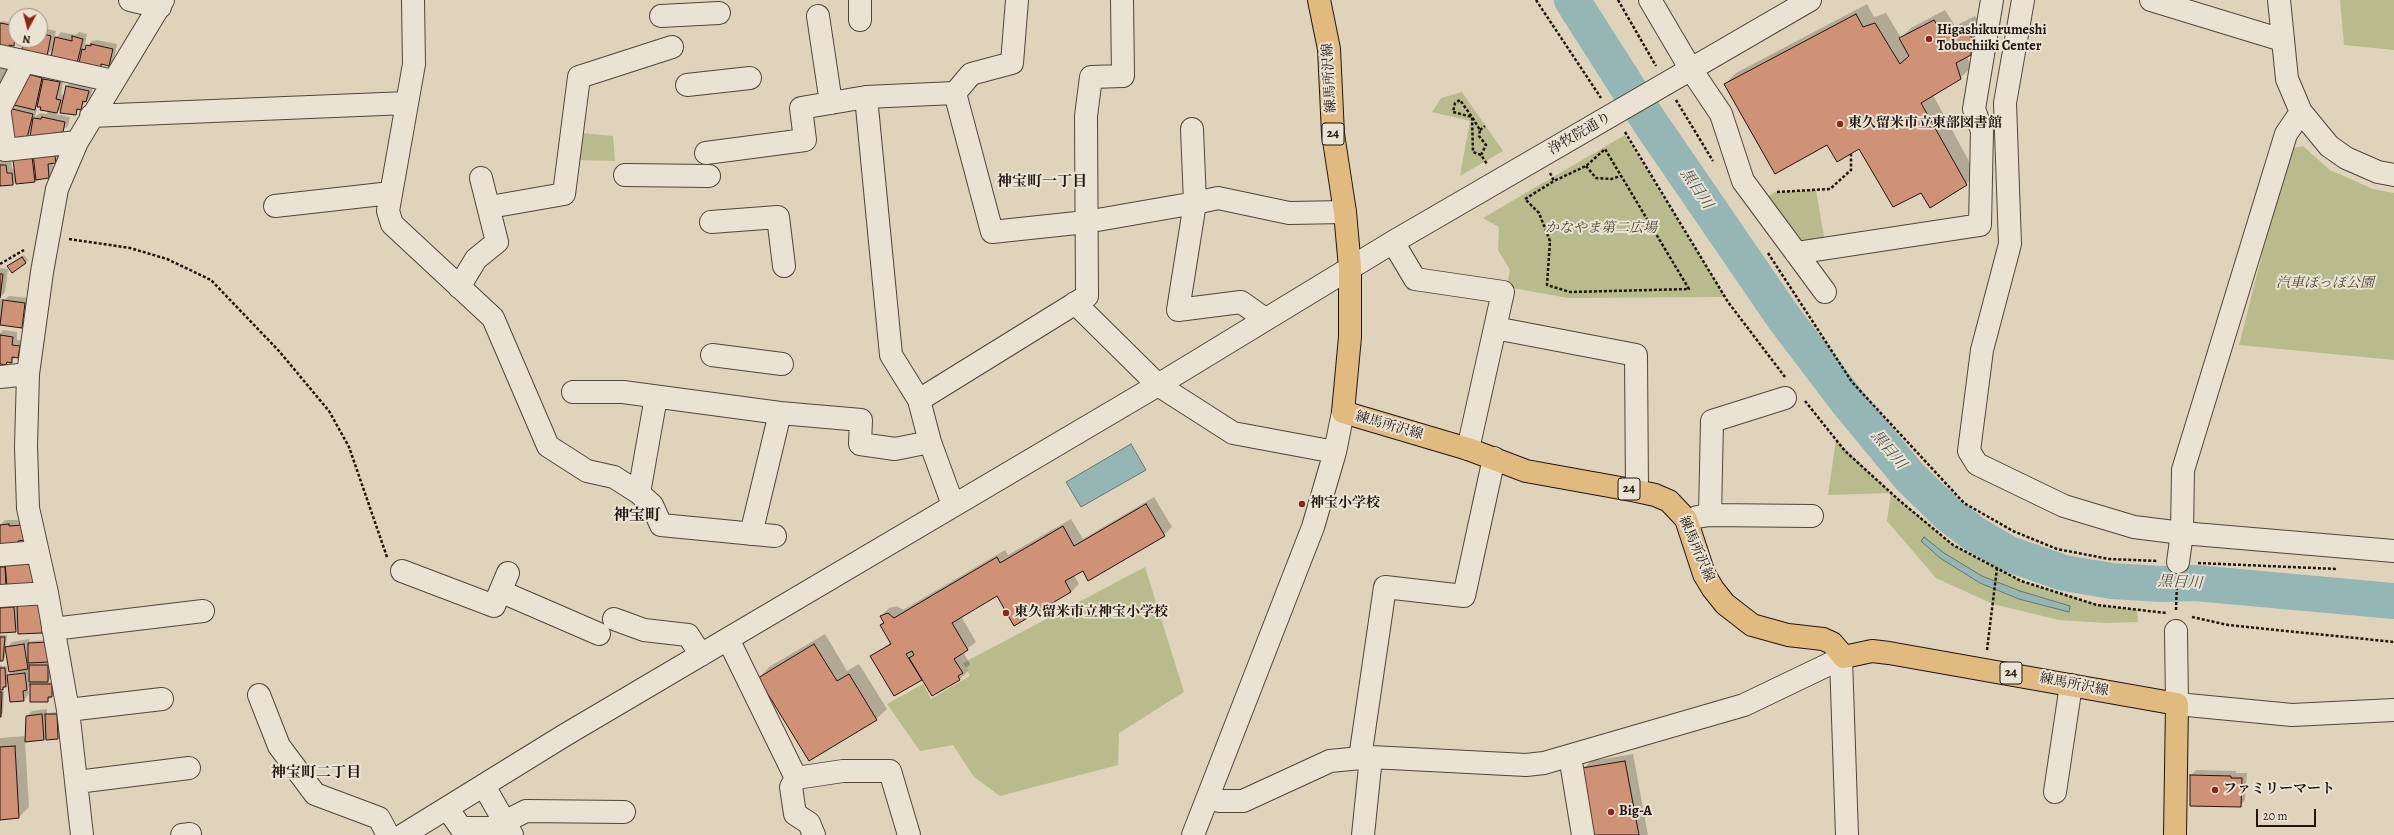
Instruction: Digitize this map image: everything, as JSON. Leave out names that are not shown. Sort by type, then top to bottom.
[{"type":"main road","name":"練馬所沢線","points":[[1319,0],[1328,42],[1333,134],[1345,212],[1350,268],[1350,337],[1343,412],[1468,449],[1526,470],[1637,491],[1655,495],[1669,501],[1686,519],[1704,574],[1725,604],[1752,625],[1771,631],[1823,639],[1832,643],[1843,658],[1872,651],[1985,668],[2177,704]]},
{"type":"main road","points":[[2175,835],[2177,704]]},
{"type":"street","points":[[82,835],[68,710],[47,593],[28,508],[26,446],[28,374],[42,272],[57,189],[77,142],[91,116],[162,3],[130,0]]},
{"type":"street","points":[[413,0],[414,64],[388,211],[392,224],[493,318],[548,446],[587,471],[614,478],[639,493],[652,505],[661,525],[775,536]]},
{"type":"street","points":[[706,153],[805,140],[801,108],[866,97],[955,92],[972,74],[1012,63],[1017,0]]},
{"type":"street","points":[[919,400],[1087,296],[1086,116],[1091,77],[1123,76],[1122,0]]},
{"type":"street","points":[[1650,0],[1690,68],[1721,114],[1744,181],[1825,292]]},
{"type":"street","name":"浄牧院通り","points":[[402,834],[953,505],[1158,385],[1265,318],[1392,242],[1608,106],[1665,84],[1690,68],[1810,0]]},
{"type":"street","points":[[1796,253],[1980,225],[1982,130],[1974,109],[1992,0]]},
{"type":"street","points":[[2023,0],[2005,104],[2010,244],[1982,350],[1969,451],[1977,464],[2064,506],[2134,527],[2182,533],[2394,551]]},
{"type":"street","points":[[2152,0],[2282,40]]},
{"type":"street","points":[[2279,0],[2287,79],[2301,112],[2329,146],[2346,158],[2378,172],[2394,175]]},
{"type":"street","points":[[661,16],[719,13]]},
{"type":"street","points":[[818,16],[831,102]]},
{"type":"street","points":[[490,208],[564,194],[579,77],[672,47]]},
{"type":"street","points":[[0,56],[113,81]]},
{"type":"street","points":[[0,108],[24,62]]},
{"type":"street","points":[[687,85],[750,78]]},
{"type":"street","points":[[955,92],[992,232],[1086,222],[1218,198],[1289,213],[1345,212]]},
{"type":"street","points":[[866,97],[891,355],[919,400],[930,442],[953,505]]},
{"type":"street","points":[[91,116],[407,102]]},
{"type":"street","points":[[2178,563],[2182,533],[2183,470],[2286,134],[2301,112]]},
{"type":"street","points":[[0,114],[5,150],[77,142]]},
{"type":"street","points":[[1192,129],[1195,203],[1178,310],[1241,302],[1265,318]]},
{"type":"street","points":[[625,175],[709,176]]},
{"type":"street","points":[[459,287],[476,258],[497,242],[490,208],[481,178]]},
{"type":"street","points":[[275,206],[391,193]]},
{"type":"street","points":[[711,222],[778,217],[784,266]]},
{"type":"street","points":[[1392,242],[1415,279],[1503,292],[1468,449]]},
{"type":"street","points":[[1075,303],[1158,385],[1233,433],[1335,452]]},
{"type":"street","points":[[1495,328],[1636,355],[1637,491]]},
{"type":"street","points":[[712,355],[782,364]]},
{"type":"street","points":[[0,377],[28,374]]},
{"type":"street","points":[[573,392],[623,392],[707,402],[780,413],[861,420],[860,444],[894,449],[930,442]]},
{"type":"street","points":[[639,493],[656,397]]},
{"type":"street","points":[[1710,515],[1712,421],[1785,398]]},
{"type":"street","points":[[1193,835],[1218,766],[1313,527],[1335,452],[1343,412]]},
{"type":"street","points":[[751,534],[780,413]]},
{"type":"street","points":[[1363,835],[1366,757],[1385,587],[1464,596],[1494,458]]},
{"type":"street","points":[[1686,519],[1710,515],[1812,516]]},
{"type":"street","points":[[0,555],[37,552]]},
{"type":"street","points":[[402,571],[494,606],[505,582],[607,627],[688,635],[701,655]]},
{"type":"street","points":[[0,596],[47,593]]},
{"type":"street","points":[[53,629],[203,611]]},
{"type":"street","points":[[2176,622],[2177,704],[2292,715],[2394,710]]},
{"type":"street","points":[[728,639],[796,778]]},
{"type":"street","points":[[1208,797],[1219,801],[1243,801],[1330,761],[1366,757],[1526,765],[1570,756],[1744,705],[1843,658],[1847,835]]},
{"type":"street","points":[[2055,792],[2072,685]]},
{"type":"street","points":[[259,695],[279,746],[315,794],[379,818],[402,834]]},
{"type":"street","points":[[68,710],[162,699]]},
{"type":"street","points":[[1570,756],[1583,835]]},
{"type":"street","points":[[77,782],[189,768]]},
{"type":"street","points":[[796,778],[844,771],[890,771],[909,835]]},
{"type":"street","points":[[796,778],[791,787],[795,814],[809,823],[814,835]]},
{"type":"street","points":[[484,786],[508,829]]},
{"type":"street","points":[[447,808],[461,828],[508,829],[526,811],[624,812]]},
{"type":"path","points":[[1536,0],[1608,106]]},
{"type":"path","points":[[1618,0],[1665,84],[1717,169]]},
{"type":"path","points":[[1472,117],[1453,112],[1455,104],[1460,100],[1472,117],[1480,130],[1479,136],[1486,145],[1481,155]]},
{"type":"path","points":[[1472,117],[1473,152],[1481,155],[1487,164]]},
{"type":"path","points":[[1480,130],[1485,126]]},
{"type":"path","points":[[1605,149],[1621,176],[1690,289],[1570,292],[1547,285],[1550,241],[1539,213],[1525,199],[1554,181],[1586,166],[1605,149]]},
{"type":"path","points":[[1759,202],[1775,192],[1830,189],[1851,170],[1851,154]]},
{"type":"path","points":[[1586,166],[1596,178],[1611,179],[1621,176]]},
{"type":"path","points":[[1550,173],[1554,181]]},
{"type":"path","points":[[49,236],[130,248],[167,259],[211,280],[279,351],[329,411],[349,447],[388,560],[402,571]]},
{"type":"path","points":[[1767,251],[1852,382],[1964,503],[2013,531],[2057,550],[2109,559],[2342,569]]},
{"type":"path","points":[[2176,622],[2178,563]]},
{"type":"path","points":[[1985,668],[1997,568]]},
{"type":"green space","points":[[2340,0],[2394,0],[2394,50],[2344,45]]},
{"type":"green space","points":[[1462,92],[1503,151],[1460,176],[1470,121],[1432,112],[1441,98]]},
{"type":"green space","points":[[582,133],[613,136],[615,161],[577,160]]},
{"type":"green space","name":"かなやま第二広場","points":[[1625,135],[1725,297],[1568,298],[1507,287],[1510,270],[1498,250],[1499,227],[1483,218]]},
{"type":"green space","name":"汽車ぽっぽ公園","points":[[2303,146],[2330,170],[2373,189],[2394,193],[2394,360],[2239,345],[2289,149]]},
{"type":"green space","points":[[1816,190],[1826,248],[1796,253],[1759,202],[1775,192]]},
{"type":"green space","points":[[1836,440],[1891,493],[1828,495]]},
{"type":"green space","points":[[1891,493],[1953,545],[2021,581],[2097,605],[2137,610],[2138,622],[2105,623],[2059,620],[1993,604],[1936,578],[1887,521]]},
{"type":"green space","points":[[1145,567],[1184,692],[1119,733],[1118,765],[1000,796],[974,777],[953,745],[920,751],[887,704],[923,684],[931,699],[970,676],[963,663]]},
{"type":"water","points":[[1131,444],[1146,470],[1081,507],[1066,482]]},
{"type":"water","points":[[1924,537],[1944,553],[1982,576],[2020,591],[2070,606],[2069,612],[2019,599],[1980,583],[1940,558],[1921,541]]},
{"type":"building","name":"東久留米市立東部図書館","points":[[1856,14],[1863,27],[1875,23],[1900,64],[1909,56],[1899,38],[1934,20],[1944,36],[1964,26],[1972,38],[1971,55],[1956,63],[1961,79],[1921,103],[1967,185],[1930,208],[1921,193],[1893,207],[1859,149],[1837,162],[1827,145],[1775,174],[1724,84]]},
{"type":"building","points":[[0,23],[8,24],[8,48],[0,46]]},
{"type":"building","points":[[48,35],[51,36],[47,56],[22,49],[48,48]]},
{"type":"building","points":[[72,36],[83,39],[77,63],[51,57],[55,37],[72,41]]},
{"type":"building","points":[[91,44],[113,49],[109,66],[101,64],[101,68],[79,63],[82,49],[85,50],[86,45],[91,46]]},
{"type":"building","points":[[28,74],[42,78],[35,110],[10,104]]},
{"type":"building","points":[[43,79],[60,82],[56,99],[61,100],[57,113],[40,110],[41,107],[37,107]]},
{"type":"building","points":[[66,86],[89,91],[86,102],[83,101],[81,110],[77,109],[76,115],[60,113]]},
{"type":"building","points":[[8,108],[33,114],[27,138],[10,138]]},
{"type":"building","points":[[42,117],[65,122],[63,132],[30,137],[33,118],[41,119]]},
{"type":"building","points":[[54,150],[56,163],[48,164],[49,178],[36,180],[33,153]]},
{"type":"building","points":[[32,157],[35,182],[16,184],[13,160]]},
{"type":"building","points":[[0,165],[6,165],[7,173],[12,173],[13,185],[0,186]]},
{"type":"building","points":[[22,257],[26,263],[12,273],[7,266]]},
{"type":"building","points":[[0,274],[3,274],[0,298]]},
{"type":"building","points":[[3,300],[25,303],[22,328],[0,325]]},
{"type":"building","points":[[0,335],[13,337],[12,345],[20,346],[18,358],[12,357],[12,363],[7,362],[6,365],[0,364]]},
{"type":"building","points":[[1146,504],[1165,536],[1088,581],[1083,571],[1065,581],[1071,592],[1014,626],[997,596],[952,623],[968,650],[954,659],[963,673],[958,676],[960,680],[932,696],[909,658],[914,655],[912,651],[906,654],[922,680],[894,696],[870,656],[891,644],[880,625],[884,623],[880,616],[888,613],[894,618],[997,557],[1000,563],[1063,526],[1074,546]]},
{"type":"building","points":[[9,524],[9,526],[24,525],[25,540],[18,541],[18,545],[0,546],[0,525]]},
{"type":"building","points":[[5,562],[32,563],[34,586],[7,588]]},
{"type":"building","points":[[0,567],[5,567],[6,586],[0,587]]},
{"type":"building","points":[[17,603],[40,605],[42,633],[18,634]]},
{"type":"building","points":[[14,607],[16,632],[0,633],[0,608]]},
{"type":"building","points":[[0,637],[5,637],[3,661],[0,661]]},
{"type":"building","points":[[48,642],[50,662],[28,663],[28,643]]},
{"type":"building","points":[[24,644],[28,669],[9,672],[5,647]]},
{"type":"building","points":[[814,644],[837,681],[849,674],[877,720],[809,761],[758,678]]},
{"type":"building","points":[[29,665],[48,665],[48,682],[29,682]]},
{"type":"building","points":[[0,668],[5,668],[6,687],[3,687],[3,690],[0,690]]},
{"type":"building","points":[[25,673],[27,690],[23,691],[24,701],[10,702],[7,675]]},
{"type":"building","points":[[30,684],[52,684],[52,697],[48,697],[48,702],[30,702]]},
{"type":"building","points":[[0,692],[2,692],[1,717],[0,717]]},
{"type":"building","points":[[42,714],[44,740],[25,742],[26,716]]},
{"type":"building","points":[[45,714],[57,714],[58,739],[46,740]]},
{"type":"building","points":[[15,746],[19,818],[0,820],[0,747]]},
{"type":"building","points":[[1625,761],[1639,835],[1594,835],[1582,768]]},
{"type":"building","points":[[2190,775],[2231,776],[2231,778],[2242,778],[2241,807],[2190,806]]},
{"type":"waterway","name":"黒目川","points":[[1572,0],[1649,121],[1784,318],[1847,401],[1909,476],[1949,515],[1973,533],[2009,554],[2064,573],[2112,581],[2160,584],[2195,583],[2394,601]]},
{"type":"place","name":"Higashikurumeshi Tobuchiiki Center","points":[[1929,39]]},
{"type":"place","name":"東久留米市立東部図書館","points":[[1840,124]]},
{"type":"place","name":"神宝小学校","points":[[1302,504]]},
{"type":"place","name":"東久留米市立神宝小学校","points":[[1006,613]]},
{"type":"place","name":"ファミリーマート","points":[[2215,790]]},
{"type":"place","name":"Big-A","points":[[1611,812]]},
{"type":"district","name":"神宝町一丁目","points":[[1042,182]]},
{"type":"district","name":"神宝町","points":[[637,516]]},
{"type":"district","name":"神宝町二丁目","points":[[316,773]]}]
